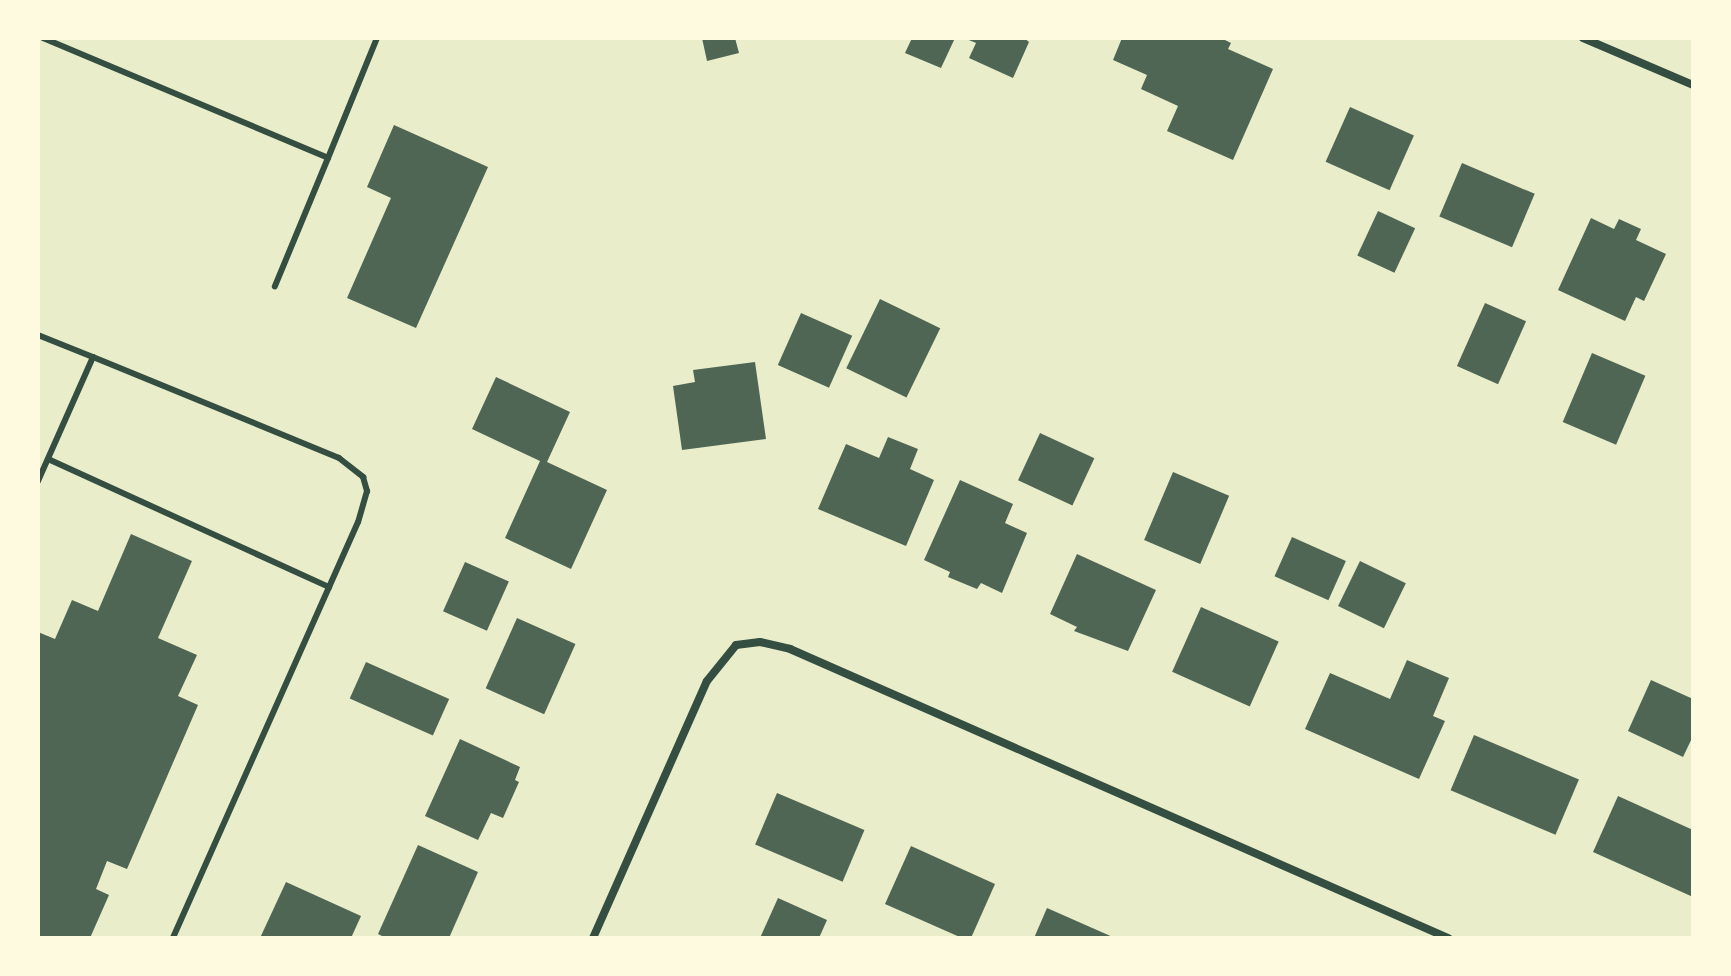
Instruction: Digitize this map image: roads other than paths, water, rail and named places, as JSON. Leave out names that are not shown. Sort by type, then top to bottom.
[{"type":"street","points":[[1583,38],[1693,85]]},
{"type":"street","points":[[593,938],[707,681],[722,658],[736,645],[760,642],[790,649],[1448,938]]},
{"type":"lane","points":[[43,38],[328,158]]},
{"type":"lane","points":[[275,286],[377,38]]},
{"type":"lane","points":[[38,335],[339,458],[363,477],[367,491],[358,522],[173,938]]},
{"type":"lane","points":[[38,481],[93,357]]},
{"type":"lane","points":[[48,459],[329,587]]}]
